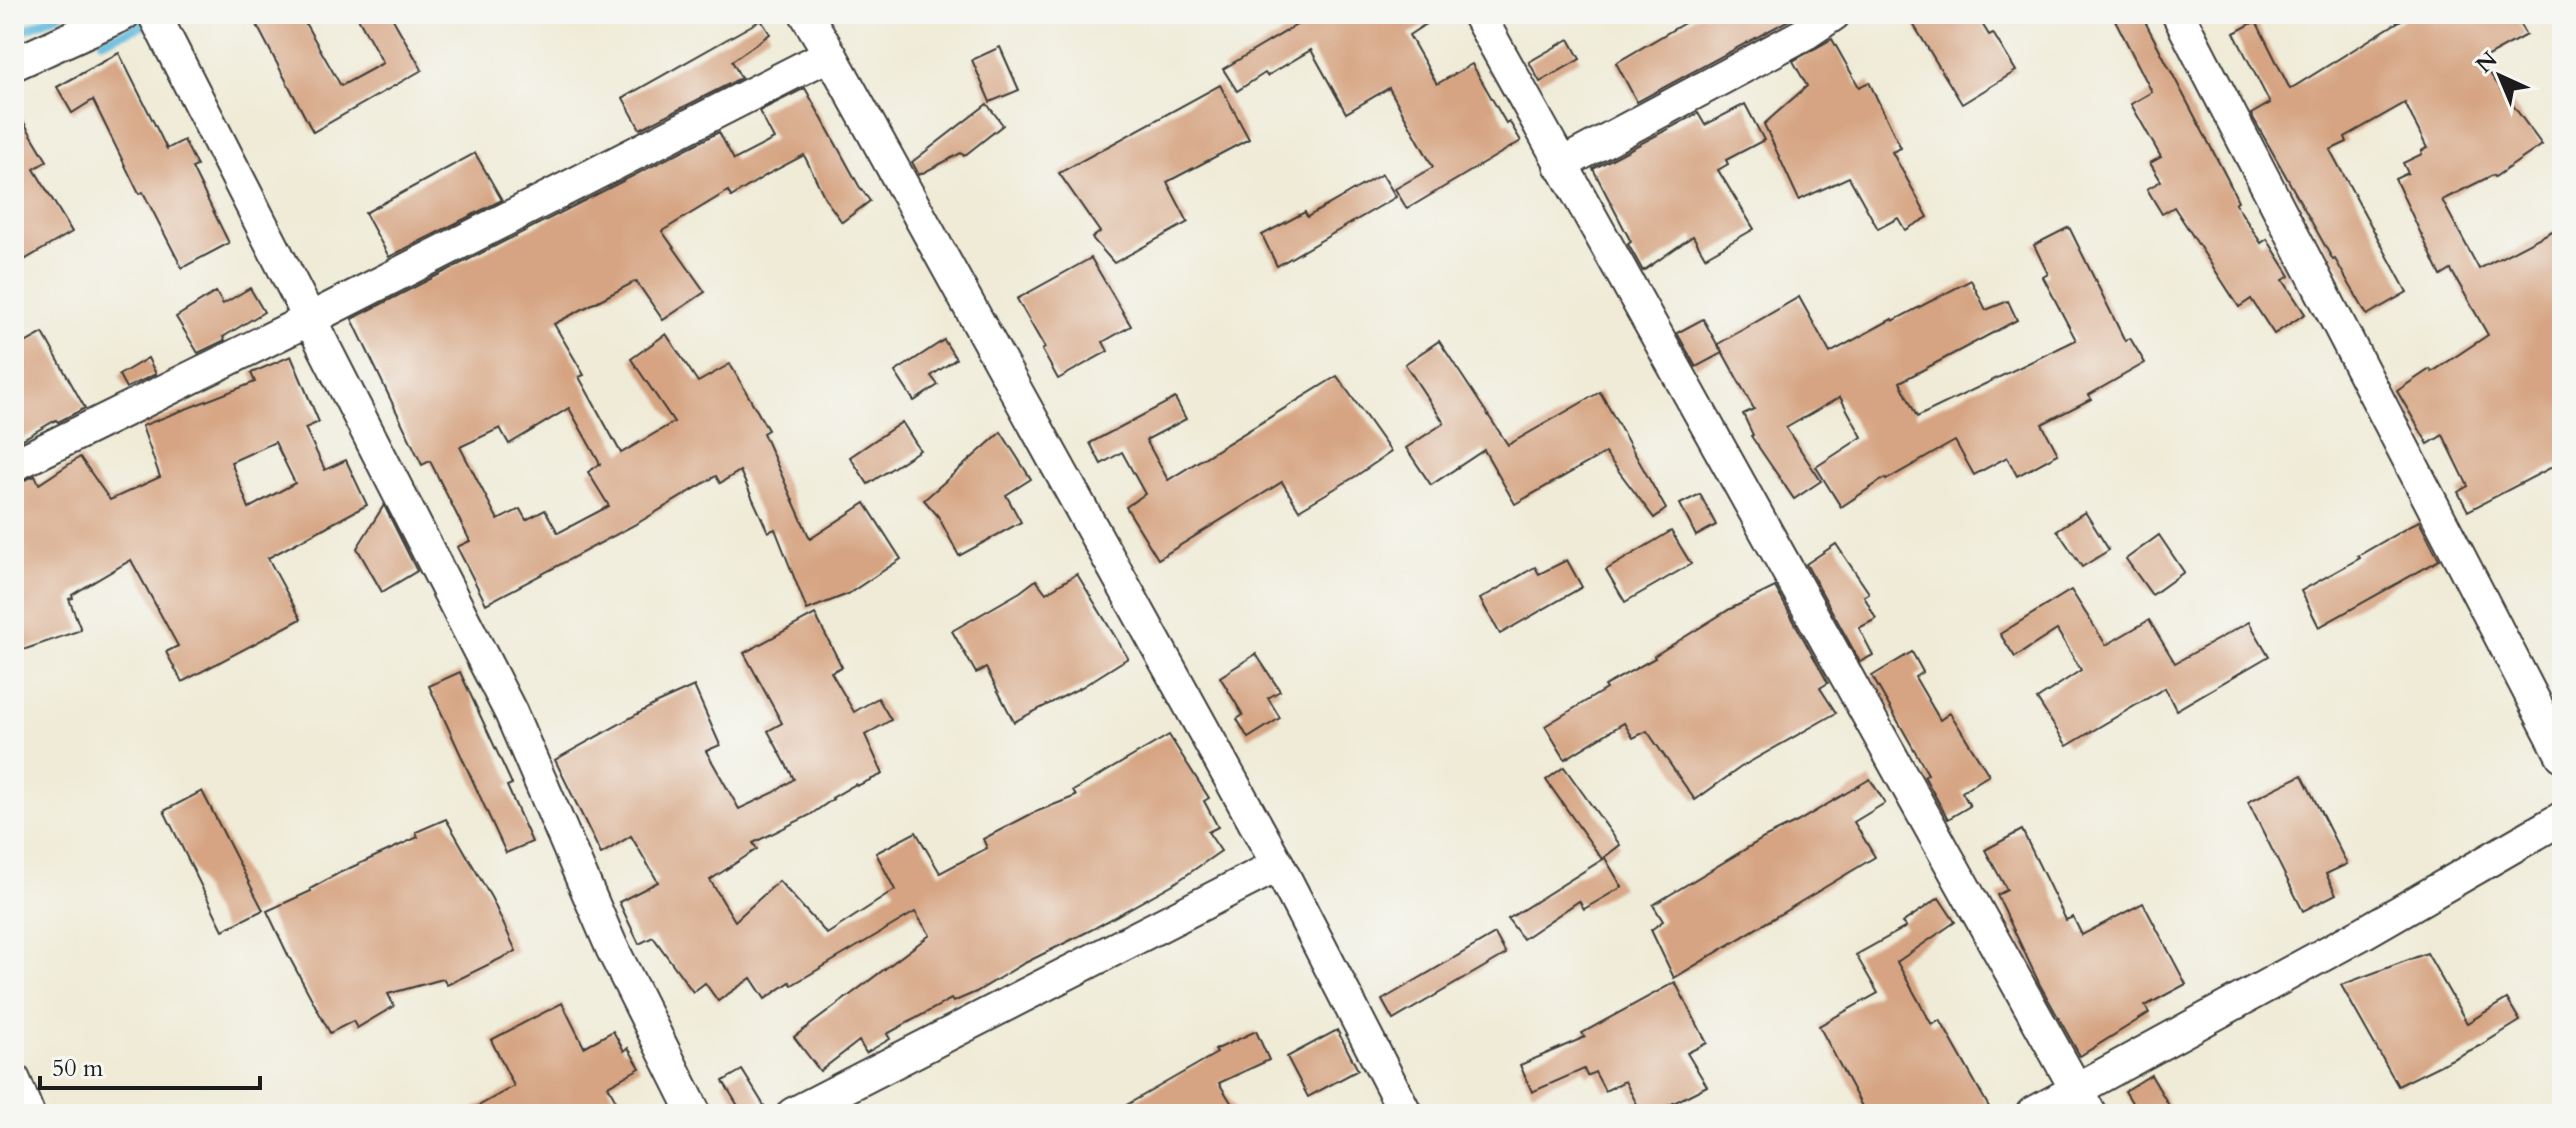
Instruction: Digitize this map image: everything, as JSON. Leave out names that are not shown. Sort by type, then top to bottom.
[{"type":"street","points":[[14,64],[124,14]]},
{"type":"street","points":[[154,14],[511,713],[612,948],[695,1114]]},
{"type":"street","points":[[806,14],[1278,865],[1406,1114]]},
{"type":"street","points":[[1478,14],[2083,1102]]},
{"type":"street","points":[[1560,165],[1806,33],[1834,14]]},
{"type":"street","points":[[2178,14],[2562,755]]},
{"type":"street","points":[[14,465],[308,320],[830,54]]},
{"type":"street","points":[[2032,1114],[2083,1102],[2363,933],[2562,818]]},
{"type":"street","points":[[793,1114],[1278,865]]},
{"type":"street","points":[[14,1080],[28,1114]]},
{"type":"building","points":[[251,14],[300,14],[341,86],[383,63],[356,14],[390,14],[422,70],[313,132]]},
{"type":"building","points":[[1315,14],[1441,14],[1409,35],[1437,84],[1472,64],[1506,123],[1509,121],[1521,141],[1407,209],[1395,189],[1433,167],[1389,88],[1346,113],[1311,50],[1237,91],[1223,69]]},
{"type":"building","points":[[1700,14],[1800,14],[1637,102],[1616,63]]},
{"type":"building","points":[[1907,14],[1976,14],[1989,35],[1993,33],[2016,71],[1962,104]]},
{"type":"building","points":[[2112,14],[2141,14],[2227,178],[2238,201],[2235,203],[2261,243],[2267,239],[2290,276],[2283,280],[2305,314],[2274,334],[2251,299],[2239,307],[2174,207],[2162,214],[2147,189],[2161,181],[2150,163],[2161,157],[2131,104],[2152,92]]},
{"type":"building","points":[[2411,14],[2514,14],[2526,35],[2480,60],[2542,145],[2495,177],[2493,175],[2442,200],[2479,269],[2562,226],[2562,462],[2468,511],[2458,492],[2468,486],[2443,435],[2428,444],[2397,391],[2488,335],[2451,270],[2441,276],[2395,179],[2408,173],[2403,163],[2422,154],[2421,151],[2427,148],[2405,103],[2345,137],[2347,142],[2330,150],[2407,292],[2367,315],[2251,114],[2270,103],[2234,33],[2256,21],[2290,89]]},
{"type":"building","points":[[761,20],[770,34],[732,61],[741,78],[640,129],[623,98]]},
{"type":"building","points":[[1569,39],[1580,59],[1540,82],[1529,62]]},
{"type":"building","points":[[1832,39],[1859,87],[1869,82],[1901,148],[1892,152],[1928,217],[1905,230],[1898,218],[1878,229],[1849,177],[1799,200],[1764,124],[1807,86],[1793,61]]},
{"type":"building","points":[[1000,47],[1019,90],[990,102],[972,60]]},
{"type":"building","points":[[119,53],[167,149],[184,140],[197,166],[192,168],[229,243],[182,268],[143,192],[139,194],[93,100],[72,113],[57,87]]},
{"type":"building","points":[[1220,85],[1249,139],[1167,182],[1188,222],[1114,263],[1092,238],[1100,232],[1059,173]]},
{"type":"building","points":[[805,88],[870,201],[842,222],[826,200],[804,155],[731,197],[728,191],[662,231],[705,292],[663,320],[636,281],[554,324],[584,375],[579,377],[621,453],[674,422],[631,359],[666,334],[698,382],[730,364],[768,430],[763,433],[810,539],[865,503],[901,559],[848,594],[807,610],[775,529],[768,532],[740,471],[720,483],[716,476],[638,523],[486,604],[457,547],[470,541],[430,461],[422,465],[352,319],[719,132],[734,160],[774,139],[759,111]],"holes":[[[569,408],[600,464],[588,472],[609,506],[558,533],[545,510],[526,520],[520,509],[498,520],[460,447],[500,428],[509,444]]]},
{"type":"building","points":[[987,104],[1003,125],[964,156],[961,153],[919,175],[912,162]]},
{"type":"building","points":[[1745,104],[1764,140],[1726,160],[1728,164],[1718,170],[1754,229],[1705,257],[1693,236],[1643,271],[1593,169],[1698,113],[1705,125]]},
{"type":"building","points":[[14,106],[47,161],[34,169],[72,232],[14,266]]},
{"type":"building","points":[[475,153],[502,200],[389,257],[365,213]]},
{"type":"building","points":[[1382,174],[1396,197],[1277,266],[1262,235],[1305,212],[1307,217]]},
{"type":"building","points":[[2069,227],[2125,341],[2130,338],[2145,363],[2089,395],[2091,399],[2042,424],[2058,454],[2017,476],[2007,457],[1974,475],[1955,441],[1885,478],[1841,507],[1816,467],[1862,437],[1840,397],[1786,428],[1821,481],[1794,499],[1751,436],[1743,414],[1754,409],[1718,344],[1799,297],[1830,353],[1971,280],[1986,310],[2008,301],[2017,320],[1900,382],[1917,417],[2076,340],[2043,277],[2048,274],[2034,245]]},
{"type":"building","points":[[1091,258],[1131,326],[1103,342],[1108,351],[1058,379],[1042,350],[1045,348],[1017,299]]},
{"type":"building","points":[[250,288],[264,312],[223,337],[225,340],[198,353],[176,317],[216,292],[223,304]]},
{"type":"building","points":[[1703,319],[1722,353],[1696,367],[1677,333]]},
{"type":"building","points":[[43,333],[85,408],[58,422],[56,420],[14,444],[14,349]]},
{"type":"building","points":[[944,340],[956,359],[931,376],[938,385],[914,401],[895,372]]},
{"type":"building","points":[[1439,341],[1508,445],[1600,392],[1666,509],[1654,518],[1605,453],[1515,504],[1484,450],[1431,485],[1406,448],[1444,423],[1405,364]]},
{"type":"building","points":[[291,356],[319,422],[305,428],[325,470],[346,460],[367,505],[268,558],[301,619],[182,682],[166,652],[178,646],[131,560],[69,599],[81,630],[23,650],[14,627],[14,484],[35,476],[39,484],[80,457],[110,500],[160,477],[142,426],[255,382],[251,373]],"holes":[[[275,442],[295,483],[249,508],[231,462]]]},
{"type":"building","points":[[148,358],[156,374],[126,388],[119,375]]},
{"type":"building","points":[[1337,376],[1391,452],[1299,510],[1282,482],[1158,559],[1126,507],[1145,494],[1122,452],[1101,464],[1090,443],[1175,398],[1186,419],[1146,440],[1168,480]]},
{"type":"building","points":[[902,422],[920,450],[868,484],[850,457]]},
{"type":"building","points":[[1001,432],[1031,479],[1006,495],[1021,522],[959,556],[938,516],[924,500]]},
{"type":"building","points":[[1700,494],[1716,525],[1696,536],[1680,504]]},
{"type":"building","points":[[384,505],[417,571],[382,592],[357,548]]},
{"type":"building","points":[[2085,512],[2109,550],[2082,567],[2057,530]]},
{"type":"building","points":[[2419,521],[2439,560],[2319,627],[2301,591]]},
{"type":"building","points":[[1671,531],[1691,564],[1625,602],[1606,570]]},
{"type":"building","points":[[2159,535],[2184,572],[2152,595],[2126,559]]},
{"type":"building","points":[[1836,544],[1869,593],[1864,596],[1876,619],[1859,628],[1873,655],[1860,662],[1806,564]]},
{"type":"building","points":[[1567,560],[1582,587],[1500,634],[1480,599],[1535,567],[1539,574]]},
{"type":"building","points":[[1077,574],[1128,658],[1082,687],[1014,722],[986,668],[976,673],[952,631],[1036,580],[1046,593]]},
{"type":"building","points":[[1775,587],[1828,683],[1820,688],[1836,713],[1741,767],[1695,800],[1647,731],[1633,738],[1624,723],[1565,759],[1545,726],[1730,609]]},
{"type":"building","points":[[2071,590],[2106,645],[2149,620],[2175,663],[2249,622],[2269,656],[2176,710],[2165,688],[2067,746],[2037,699],[2081,670],[2057,630],[2015,657],[2000,634]]},
{"type":"building","points":[[815,614],[842,667],[831,672],[854,712],[878,698],[891,720],[865,735],[883,774],[856,784],[810,815],[753,843],[757,849],[710,880],[735,921],[779,881],[827,934],[895,890],[876,853],[916,832],[940,873],[987,848],[983,839],[1033,813],[1076,796],[1073,791],[1169,735],[1209,798],[1204,801],[1218,827],[1208,832],[1221,851],[1175,883],[1091,930],[976,992],[953,1002],[951,999],[887,1034],[890,1039],[866,1053],[859,1041],[820,1071],[794,1037],[930,935],[915,912],[765,999],[751,978],[718,1001],[705,983],[693,992],[653,937],[639,944],[619,902],[658,882],[631,836],[601,854],[555,760],[694,686],[720,745],[706,751],[739,809],[775,792],[794,779],[768,731],[782,723],[744,653]]},
{"type":"building","points":[[1912,652],[1923,672],[1915,677],[1940,720],[1950,713],[1989,775],[1962,792],[1970,806],[1948,819],[1924,776],[1928,774],[1872,676]]},
{"type":"building","points":[[1256,654],[1280,691],[1268,698],[1280,718],[1248,738],[1237,719],[1243,715],[1220,677]]},
{"type":"building","points":[[460,672],[512,784],[507,786],[532,842],[506,853],[429,686]]},
{"type":"building","points":[[1564,767],[1620,845],[1602,859],[1546,780]]},
{"type":"building","points":[[2302,775],[2347,864],[2326,874],[2336,894],[2303,911],[2248,802]]},
{"type":"building","points":[[1870,779],[1885,803],[1854,822],[1875,857],[1674,978],[1651,930],[1663,921],[1653,905]]},
{"type":"building","points":[[202,791],[263,910],[223,930],[164,811]]},
{"type":"building","points":[[446,819],[492,899],[516,951],[447,985],[443,979],[388,994],[394,1006],[357,1028],[353,1021],[330,1033],[267,911],[311,891],[339,873],[418,837],[416,832]]},
{"type":"building","points":[[2022,830],[2066,920],[2073,917],[2082,935],[2143,903],[2186,984],[2145,1006],[2149,1013],[2080,1056],[2040,985],[1997,895],[2007,890],[1985,850]]},
{"type":"building","points":[[1605,858],[1622,887],[1584,909],[1579,901],[1523,939],[1508,919]]},
{"type":"building","points":[[1939,898],[1955,922],[1897,962],[1932,1025],[1940,1020],[1993,1114],[1866,1114],[1819,1026],[1878,993],[1856,955],[1906,927],[1902,923]]},
{"type":"building","points":[[1495,934],[1506,954],[1393,1020],[1382,1000]]},
{"type":"building","points":[[2427,953],[2467,1023],[2507,999],[2520,1021],[2481,1045],[2398,1086],[2341,985]]},
{"type":"building","points":[[1675,982],[1707,1043],[1687,1053],[1707,1086],[1652,1114],[1642,1114],[1625,1081],[1605,1091],[1595,1072],[1587,1076],[1584,1069],[1532,1092],[1520,1065],[1585,1037],[1582,1033]]},
{"type":"building","points":[[562,1003],[584,1047],[613,1031],[624,1051],[628,1048],[640,1068],[608,1086],[623,1114],[464,1114],[514,1086],[491,1040]]},
{"type":"building","points":[[1337,1030],[1358,1070],[1308,1097],[1287,1057]]},
{"type":"building","points":[[1256,1031],[1269,1060],[1219,1083],[1238,1114],[1111,1114],[1217,1053],[1215,1050]]},
{"type":"building","points":[[742,1070],[765,1107],[752,1114],[743,1114],[723,1081]]},
{"type":"building","points":[[2151,1075],[2174,1114],[2139,1114],[2125,1091]]},
{"type":"waterway","points":[[14,35],[60,14]]},
{"type":"waterway","points":[[102,41],[152,22]]}]
